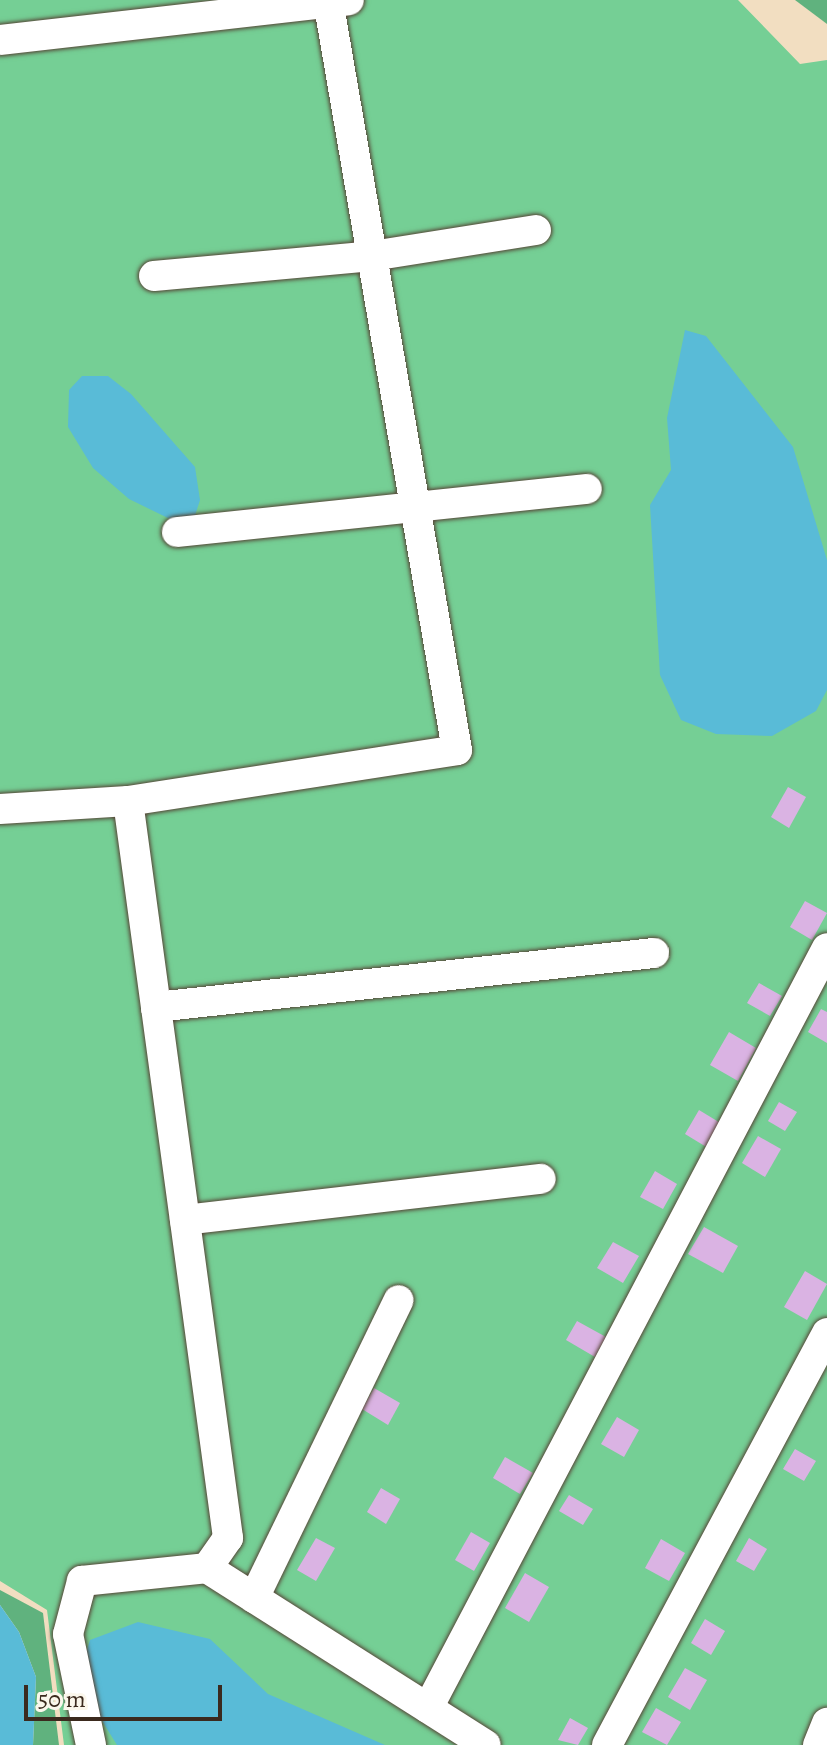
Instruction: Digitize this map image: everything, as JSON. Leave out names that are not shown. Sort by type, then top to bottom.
[{"type":"lane","points":[[0,40],[335,0],[372,256],[457,750],[128,801],[0,809]]},
{"type":"lane","points":[[154,276],[372,256],[536,230]]},
{"type":"lane","points":[[177,532],[587,489]]},
{"type":"lane","points":[[128,801],[228,1538],[207,1568]]},
{"type":"lane","points":[[428,1708],[827,948]]},
{"type":"lane","points":[[156,1007],[654,953]]},
{"type":"lane","points":[[185,1220],[541,1179]]},
{"type":"lane","points":[[254,1598],[399,1300]]},
{"type":"lane","points":[[607,1745],[827,1333]]},
{"type":"lane","points":[[91,1745],[68,1634],[82,1581],[207,1568],[486,1745]]},
{"type":"lane","points":[[818,1745],[827,1723]]},
{"type":"green space","points":[[0,0],[738,0],[800,64],[827,60],[827,1745],[64,1745],[47,1610],[0,1581]]},
{"type":"green space","points":[[795,0],[827,0],[827,24]]},
{"type":"green space","points":[[0,1590],[43,1613],[59,1745],[33,1745],[36,1677],[19,1632],[0,1605]]},
{"type":"water","points":[[685,330],[706,336],[793,447],[827,560],[827,690],[816,711],[772,736],[716,734],[681,720],[660,675],[650,505],[671,470],[667,418]]},
{"type":"water","points":[[82,376],[108,376],[131,394],[195,467],[200,500],[194,519],[172,520],[129,499],[93,468],[68,427],[69,390]]},
{"type":"water","points":[[0,1605],[19,1632],[36,1677],[33,1745],[0,1745]]},
{"type":"water","points":[[138,1622],[210,1639],[268,1694],[385,1745],[117,1745],[77,1681],[90,1640]]},
{"type":"building","points":[[788,787],[806,797],[789,828],[771,817]]},
{"type":"building","points":[[805,901],[827,913],[812,940],[790,927]]},
{"type":"building","points":[[759,983],[782,996],[770,1016],[747,1003]]},
{"type":"building","points":[[821,1009],[827,1012],[827,1043],[808,1032]]},
{"type":"building","points":[[729,1032],[756,1048],[738,1081],[710,1065]]},
{"type":"building","points":[[779,1102],[797,1112],[785,1131],[768,1121]]},
{"type":"building","points":[[699,1110],[722,1124],[708,1148],[685,1134]]},
{"type":"building","points":[[758,1136],[781,1149],[765,1177],[742,1163]]},
{"type":"building","points":[[655,1171],[677,1184],[663,1209],[640,1197]]},
{"type":"building","points":[[704,1227],[738,1246],[723,1273],[688,1254]]},
{"type":"building","points":[[613,1242],[639,1256],[623,1283],[597,1268]]},
{"type":"building","points":[[805,1271],[827,1284],[807,1320],[784,1307]]},
{"type":"building","points":[[577,1321],[606,1337],[595,1357],[566,1340]]},
{"type":"building","points":[[374,1388],[400,1403],[388,1425],[362,1409]]},
{"type":"building","points":[[617,1417],[639,1430],[624,1457],[601,1444]]},
{"type":"building","points":[[795,1449],[816,1461],[804,1481],[783,1469]]},
{"type":"building","points":[[505,1457],[533,1473],[520,1494],[493,1478]]},
{"type":"building","points":[[381,1488],[400,1499],[386,1524],[367,1512]]},
{"type":"building","points":[[569,1495],[593,1509],[583,1525],[559,1511]]},
{"type":"building","points":[[471,1532],[490,1543],[474,1571],[455,1560]]},
{"type":"building","points":[[316,1538],[335,1548],[316,1581],[297,1570]]},
{"type":"building","points":[[749,1538],[767,1549],[754,1571],[736,1561]]},
{"type":"building","points":[[661,1539],[685,1553],[669,1581],[645,1568]]},
{"type":"building","points":[[525,1573],[549,1587],[529,1622],[505,1608]]},
{"type":"building","points":[[705,1619],[725,1631],[711,1655],[691,1643]]},
{"type":"building","points":[[685,1668],[707,1680],[690,1710],[668,1697]]},
{"type":"building","points":[[656,1708],[681,1722],[667,1745],[642,1732]]},
{"type":"building","points":[[570,1718],[588,1728],[578,1745],[558,1740]]}]
